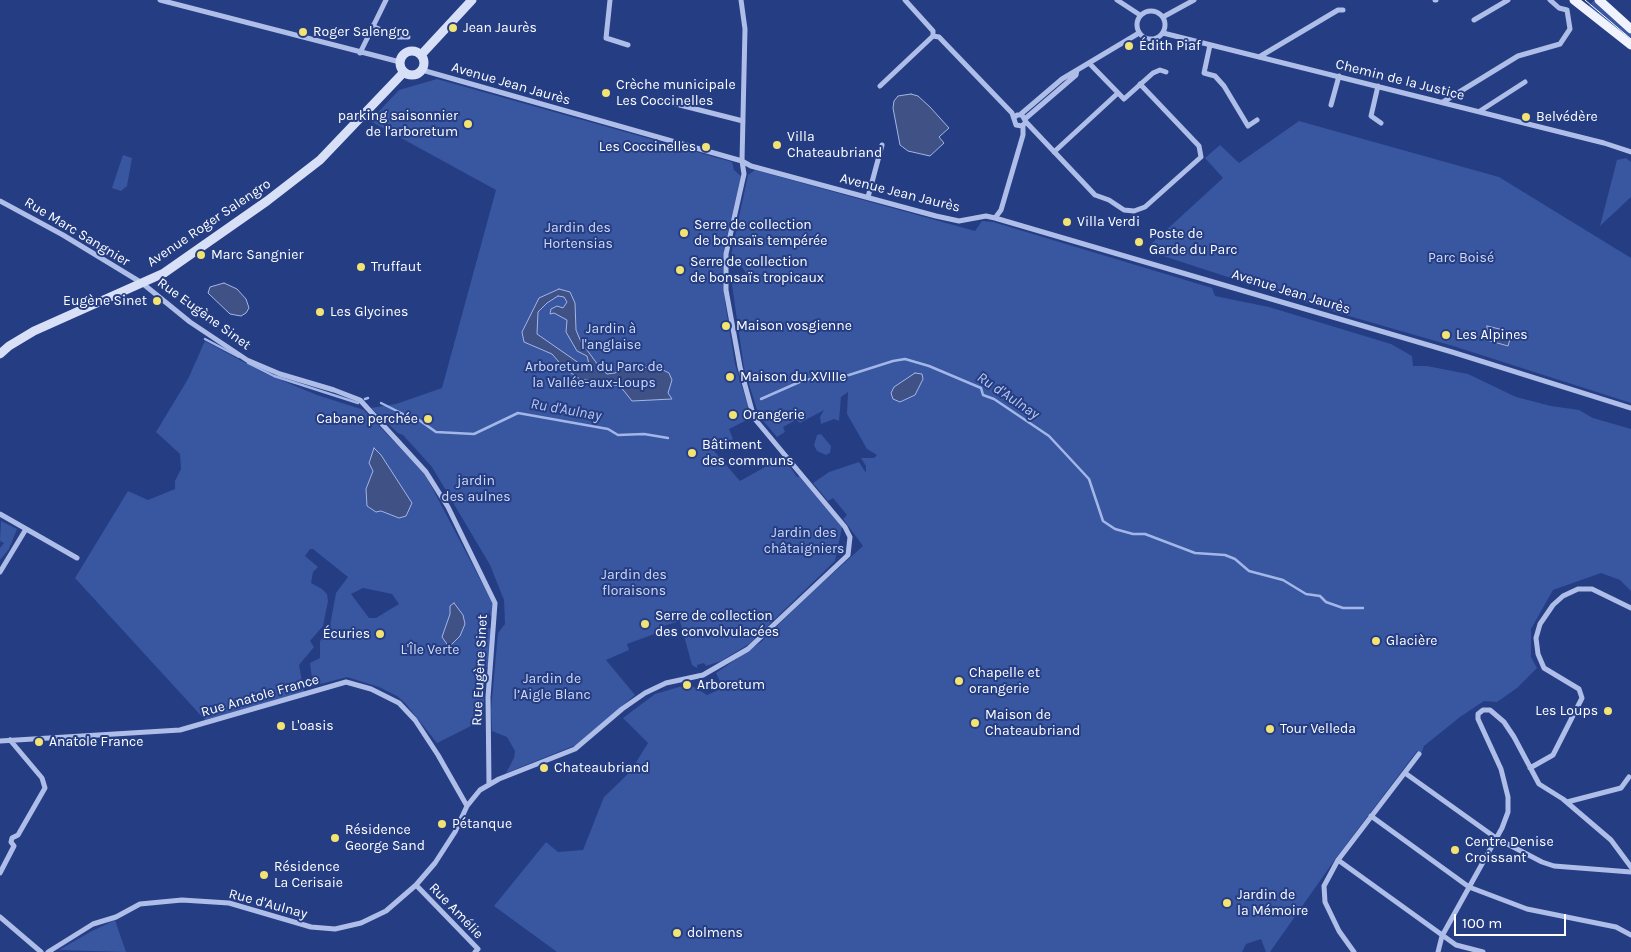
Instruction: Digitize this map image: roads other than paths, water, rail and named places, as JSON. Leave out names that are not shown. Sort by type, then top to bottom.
[{"type":"main road","points":[[421,55],[472,0]]},
{"type":"main road","points":[[1574,0],[1631,44]]},
{"type":"main road","points":[[1599,0],[1631,29]]},
{"type":"main road","points":[[409,52],[417,52],[421,55],[424,65],[422,70],[414,75],[404,72],[400,62],[401,57],[409,52]]},
{"type":"main road","name":"Avenue Roger Salengro","points":[[0,354],[19,339],[41,328],[164,273],[267,201],[320,160],[404,72]]},
{"type":"street","points":[[160,0],[400,62]]},
{"type":"street","points":[[360,53],[386,0]]},
{"type":"street","points":[[610,0],[606,38],[628,44]]},
{"type":"street","name":"Rue d'Aulnay","points":[[48,952],[93,924],[116,917],[140,904],[182,900],[229,903],[306,926],[335,929],[361,923],[386,911],[416,885],[435,863],[455,832],[467,806],[480,790],[575,749],[629,704],[656,687],[703,675],[748,650],[848,555],[850,537],[845,527],[754,418],[740,367],[726,290],[726,254],[742,183],[745,29],[741,0]]},
{"type":"street","points":[[905,0],[935,35],[1025,122],[1095,195],[1105,198],[1124,210],[1134,211],[1146,207],[1201,157],[1199,146],[1140,84]]},
{"type":"street","points":[[1117,0],[1140,15]]},
{"type":"street","points":[[1163,17],[1194,0]]},
{"type":"street","points":[[1474,20],[1508,0]]},
{"type":"street","points":[[1550,0],[1560,8],[1567,10]]},
{"type":"street","points":[[1443,102],[1518,56],[1560,44],[1570,29],[1567,10],[1574,0]]},
{"type":"street","points":[[1016,115],[1062,79],[1138,33],[1136,26],[1140,15],[1151,10],[1163,17],[1165,24],[1163,33]]},
{"type":"street","points":[[1260,57],[1338,10],[1343,10]]},
{"type":"street","points":[[372,26],[398,37],[408,37]]},
{"type":"street","name":"Chemin de la Justice","points":[[1138,33],[1149,39],[1158,38],[1163,33],[1606,143],[1631,152]]},
{"type":"street","points":[[880,86],[935,35]]},
{"type":"street","points":[[1210,45],[1204,73],[1215,76],[1224,86],[1248,126],[1257,120]]},
{"type":"street","points":[[1089,63],[1124,99],[1153,73],[1160,70],[1166,72]]},
{"type":"street","name":"Avenue Jean Jaurès","points":[[422,70],[742,161],[751,166],[959,221],[986,216],[995,218],[1443,349],[1631,408]]},
{"type":"street","points":[[1016,115],[1016,125],[1025,122],[1076,75],[1077,70]]},
{"type":"street","points":[[1332,105],[1339,76]]},
{"type":"street","points":[[1480,111],[1525,82]]},
{"type":"street","points":[[1378,86],[1371,116],[1381,123]]},
{"type":"street","points":[[1054,152],[1118,94]]},
{"type":"street","points":[[668,102],[743,121]]},
{"type":"street","points":[[995,218],[1001,210],[1025,122]]},
{"type":"street","points":[[868,197],[882,145]]},
{"type":"street","name":"Rue Marc Sangnier","points":[[0,202],[10,205],[142,283]]},
{"type":"street","name":"Rue Eugène Sinet","points":[[142,283],[183,316],[248,360],[280,374],[360,400],[426,472],[448,507],[495,603],[488,697],[489,785]]},
{"type":"street","points":[[0,514],[77,558]]},
{"type":"street","points":[[0,572],[26,529]]},
{"type":"street","points":[[1530,768],[1553,755],[1582,698],[1579,689],[1544,668],[1537,646],[1540,624],[1553,605],[1563,596],[1578,589],[1592,589],[1631,608]]},
{"type":"street","name":"Rue Anatole France","points":[[0,741],[180,730],[346,682],[371,689],[399,703],[415,720],[438,755],[467,806]]},
{"type":"street","points":[[1438,952],[1442,936],[1506,819],[1508,797],[1500,769],[1478,719],[1478,714],[1487,709],[1496,714],[1514,736],[1539,784],[1567,802],[1611,840],[1631,867]]},
{"type":"street","points":[[0,873],[14,846],[11,842],[12,838],[18,835],[45,788],[42,778],[10,740]]},
{"type":"street","points":[[1354,952],[1340,931],[1325,902],[1324,886],[1338,860],[1419,754]]},
{"type":"street","points":[[1405,773],[1496,838],[1549,865],[1631,872]]},
{"type":"street","points":[[1567,802],[1620,788],[1629,777]]},
{"type":"street","points":[[1371,816],[1469,887],[1527,909],[1616,927],[1631,935]]},
{"type":"street","points":[[1338,860],[1463,952]]},
{"type":"street","name":"Rue Amélie","points":[[416,885],[478,950],[475,952]]},
{"type":"street","points":[[0,917],[41,952]]},
{"type":"street","points":[[1456,945],[1483,952]]},
{"type":"waterway","name":"Ru d'Aulnay","points":[[205,339],[239,357]]},
{"type":"waterway","name":"Ru d'Aulnay","points":[[761,399],[804,380],[849,375],[893,361],[905,359],[929,366],[981,388],[983,395],[994,399],[1049,436],[1089,479],[1103,521],[1115,529],[1133,534],[1145,534],[1195,553],[1225,555],[1235,559],[1249,571],[1283,580],[1306,594],[1320,596],[1326,602],[1343,608],[1363,608]]},
{"type":"waterway","name":"Ru d'Aulnay","points":[[248,363],[274,376],[358,403]]},
{"type":"waterway","name":"Ru d'Aulnay","points":[[381,403],[403,414]]},
{"type":"waterway","name":"Ru d'Aulnay","points":[[407,416],[419,420],[436,432],[474,434],[518,413],[608,429],[618,435],[644,434],[668,438]]},
{"type":"tram line","points":[[1585,0],[1631,39]]},
{"type":"place","name":"Jean Jaurès","points":[[453,28]]},
{"type":"place","name":"Roger Salengro","points":[[303,32]]},
{"type":"place","name":"Édith Piaf","points":[[1129,46]]},
{"type":"place","name":"Crèche municipale Les Coccinelles","points":[[606,93]]},
{"type":"place","name":"Belvédère","points":[[1526,117]]},
{"type":"place","name":"parking saisonnier de l'arboretum","points":[[468,124]]},
{"type":"place","name":"Villa Chateaubriand","points":[[777,145]]},
{"type":"place","name":"Les Coccinelles","points":[[706,147]]},
{"type":"place","name":"Villa Verdi","points":[[1067,222]]},
{"type":"place","name":"Serre de collection de bonsaïs tempérée","points":[[684,233]]},
{"type":"place","name":"Poste de Garde du Parc","points":[[1139,242]]},
{"type":"place","name":"Marc Sangnier","points":[[201,255]]},
{"type":"place","name":"Truffaut","points":[[361,267]]},
{"type":"place","name":"Serre de collection de bonsaïs tropicaux","points":[[680,270]]},
{"type":"place","name":"Eugène Sinet","points":[[157,301]]},
{"type":"place","name":"Les Glycines","points":[[320,312]]},
{"type":"place","name":"Maison vosgienne","points":[[726,326]]},
{"type":"place","name":"Les Alpines","points":[[1446,335]]},
{"type":"place","name":"Maison du XVIIIe","points":[[730,377]]},
{"type":"place","name":"Orangerie","points":[[733,415]]},
{"type":"place","name":"Cabane perchée","points":[[428,419]]},
{"type":"place","name":"Bâtiment des communs","points":[[692,453]]},
{"type":"place","name":"Serre de collection des convolvulacées","points":[[645,624]]},
{"type":"place","name":"Écuries","points":[[380,634]]},
{"type":"place","name":"Glacière","points":[[1376,641]]},
{"type":"place","name":"Chapelle et orangerie","points":[[959,681]]},
{"type":"place","name":"Arboretum","points":[[687,685]]},
{"type":"place","name":"Les Loups","points":[[1608,711]]},
{"type":"place","name":"Maison de Chateaubriand","points":[[975,723]]},
{"type":"place","name":"L'oasis","points":[[281,726]]},
{"type":"place","name":"Tour Velleda","points":[[1270,729]]},
{"type":"place","name":"Anatole France","points":[[39,742]]},
{"type":"place","name":"Chateaubriand","points":[[544,768]]},
{"type":"place","name":"Pétanque","points":[[442,824]]},
{"type":"place","name":"Résidence George Sand","points":[[335,838]]},
{"type":"place","name":"Centre Denise Croissant","points":[[1455,850]]},
{"type":"place","name":"Résidence La Cerisaie","points":[[264,875]]},
{"type":"place","name":"Jardin de la Mémoire","points":[[1227,903]]},
{"type":"place","name":"dolmens","points":[[677,933]]},
{"type":"park label","name":"Jardin des Hortensias","points":[[578,236]]},
{"type":"park label","name":"Parc Boisé","points":[[1461,258]]},
{"type":"park label","name":"Jardin à l'anglaise","points":[[611,338]]},
{"type":"park label","name":"Arboretum du Parc de la Vallée-aux-Loups","points":[[594,376]]},
{"type":"park label","name":"jardin des aulnes","points":[[476,490]]},
{"type":"park label","name":"Jardin des châtaigniers","points":[[804,542]]},
{"type":"park label","name":"Jardin des floraisons","points":[[634,584]]},
{"type":"park label","name":"L'Île Verte","points":[[430,650]]},
{"type":"park label","name":"Jardin de l’Aigle Blanc","points":[[552,688]]}]
